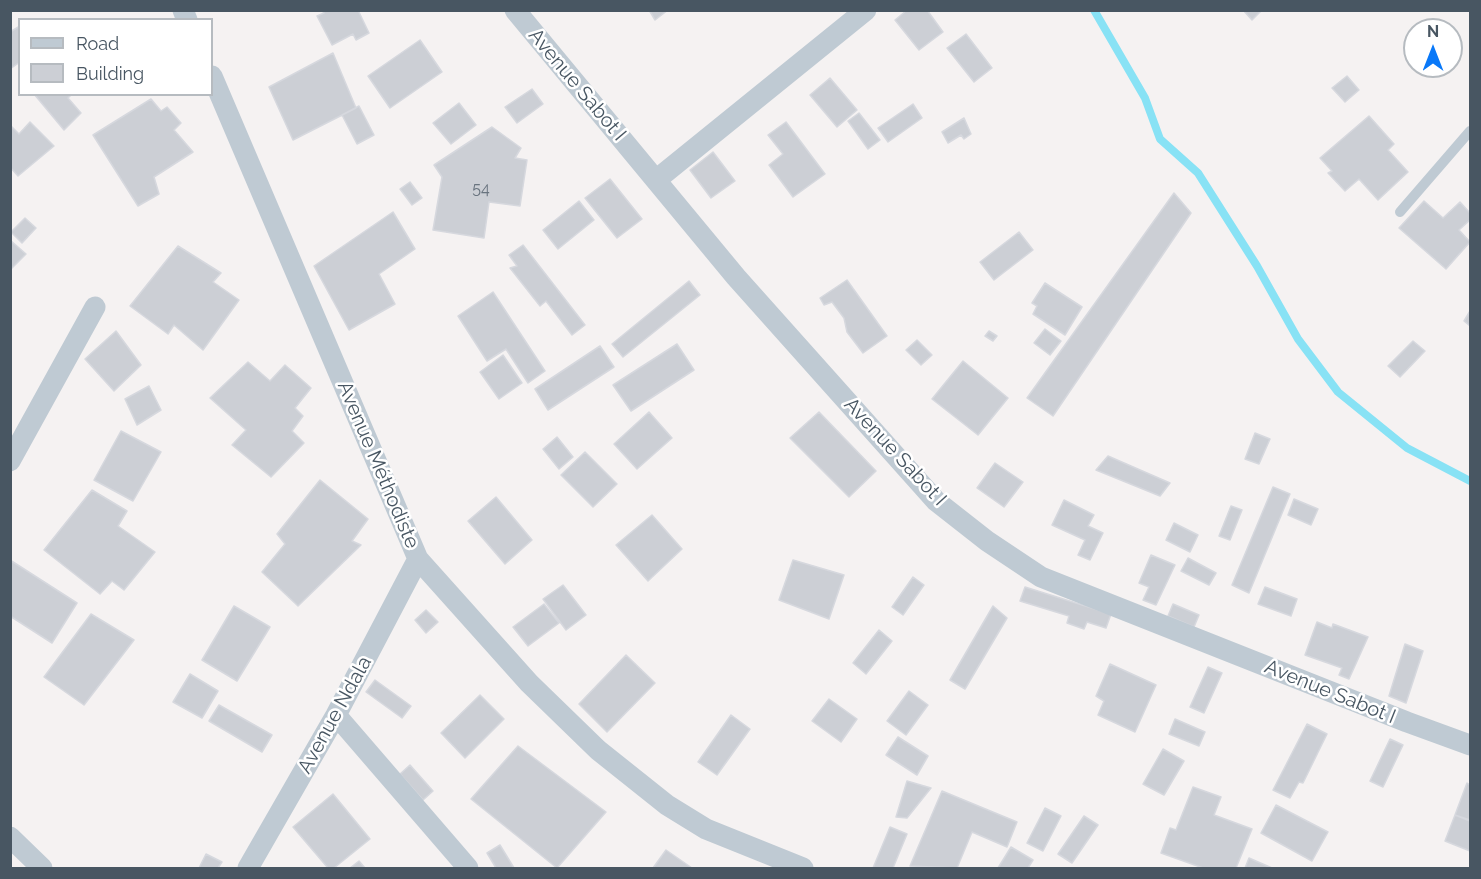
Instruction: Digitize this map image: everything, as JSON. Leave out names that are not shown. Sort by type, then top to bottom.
[{"type":"street","name":"Avenue Sabot I","points":[[515,10],[736,277],[936,501],[987,541],[1041,577],[1470,745]]},
{"type":"street","points":[[656,180],[866,10]]},
{"type":"street","name":"Avenue Méthodiste","points":[[213,78],[418,559],[529,683],[598,750],[667,805],[706,829],[803,868]]},
{"type":"street","points":[[10,461],[95,307]]},
{"type":"street","name":"Avenue Ndala","points":[[248,868],[336,715],[418,559]]},
{"type":"street","points":[[336,715],[468,868]]},
{"type":"street","points":[[10,837],[42,868]]},
{"type":"lane","points":[[1400,212],[1470,131]]},
{"type":"building","points":[[322,10],[358,10],[369,33],[356,40],[353,34],[332,45],[317,16],[324,13]]},
{"type":"building","points":[[649,10],[668,10],[655,20]]},
{"type":"building","points":[[907,10],[927,10],[943,32],[919,50],[895,20]]},
{"type":"building","points":[[1243,10],[1262,10],[1252,20]]},
{"type":"building","points":[[18,27],[18,63],[10,69],[10,32]]},
{"type":"building","points":[[966,34],[992,68],[974,82],[947,48]]},
{"type":"building","points":[[420,40],[442,72],[390,108],[368,76]]},
{"type":"building","points":[[333,53],[356,108],[293,140],[269,87]]},
{"type":"building","points":[[1347,76],[1359,90],[1345,102],[1332,88]]},
{"type":"building","points":[[830,78],[857,110],[837,127],[810,95]]},
{"type":"building","points":[[532,89],[543,104],[517,123],[505,107]]},
{"type":"building","points":[[36,96],[70,96],[68,98],[81,113],[64,130]]},
{"type":"building","points":[[151,99],[161,111],[167,107],[181,123],[174,130],[193,152],[154,177],[159,194],[138,206],[93,135]]},
{"type":"building","points":[[459,103],[476,125],[451,144],[433,123]]},
{"type":"building","points":[[913,104],[922,118],[888,142],[878,128]]},
{"type":"building","points":[[359,106],[374,135],[357,144],[342,115]]},
{"type":"building","points":[[859,113],[880,140],[868,149],[848,121]]},
{"type":"building","points":[[1369,116],[1394,144],[1388,150],[1408,172],[1378,200],[1359,179],[1345,191],[1328,173],[1332,171],[1320,158]]},
{"type":"building","points":[[964,118],[971,134],[964,139],[961,135],[948,143],[942,132]]},
{"type":"building","points":[[30,122],[54,146],[18,176],[10,167],[10,125],[19,134]]},
{"type":"building","points":[[786,122],[825,174],[793,197],[769,165],[783,154],[768,135]]},
{"type":"building","points":[[492,127],[521,148],[515,158],[527,160],[520,206],[489,202],[484,238],[433,230],[442,177],[434,165]]},
{"type":"building","points":[[713,152],[735,181],[711,198],[690,170]]},
{"type":"building","points":[[610,179],[642,219],[617,238],[585,198]]},
{"type":"building","points":[[410,182],[422,198],[412,205],[400,189]]},
{"type":"building","points":[[1174,193],[1191,213],[1053,416],[1027,398]]},
{"type":"building","points":[[579,201],[594,220],[558,249],[543,230]]},
{"type":"building","points":[[1424,201],[1443,218],[1460,202],[1470,213],[1470,220],[1459,230],[1470,242],[1446,269],[1399,228]]},
{"type":"building","points":[[393,212],[415,249],[379,274],[395,304],[349,330],[314,266]]},
{"type":"building","points":[[25,218],[36,228],[22,243],[11,232]]},
{"type":"building","points":[[1019,232],[1033,250],[994,280],[980,262]]},
{"type":"building","points":[[10,240],[26,254],[10,270]]},
{"type":"building","points":[[523,245],[585,325],[572,335],[546,301],[540,306],[510,268],[517,266],[509,255]]},
{"type":"building","points":[[178,246],[221,273],[213,282],[239,300],[203,350],[174,325],[168,334],[130,306]]},
{"type":"building","points":[[847,280],[887,336],[863,353],[847,332],[844,318],[832,302],[824,305],[820,298]]},
{"type":"building","points":[[689,281],[700,295],[623,357],[612,344]]},
{"type":"building","points":[[1045,283],[1082,307],[1065,335],[1033,314],[1037,306],[1032,303]]},
{"type":"building","points":[[493,292],[545,371],[528,383],[506,349],[487,361],[458,316]]},
{"type":"building","points":[[1470,311],[1470,326],[1464,321]]},
{"type":"building","points":[[1045,329],[1061,341],[1050,355],[1034,343]]},
{"type":"building","points":[[116,331],[141,365],[114,391],[85,359]]},
{"type":"building","points":[[989,331],[997,336],[993,341],[985,336]]},
{"type":"building","points":[[917,340],[932,355],[921,365],[906,350]]},
{"type":"building","points":[[1413,341],[1425,351],[1400,377],[1388,366]]},
{"type":"building","points":[[677,344],[694,370],[631,411],[613,385]]},
{"type":"building","points":[[600,346],[614,367],[548,410],[535,389]]},
{"type":"building","points":[[503,355],[522,383],[499,399],[480,372]]},
{"type":"building","points":[[963,361],[1008,398],[978,435],[932,399]]},
{"type":"building","points":[[248,362],[270,381],[285,365],[311,388],[295,408],[303,416],[292,431],[304,443],[271,477],[232,445],[246,430],[210,398]]},
{"type":"building","points":[[149,386],[161,410],[137,425],[125,399]]},
{"type":"building","points":[[649,412],[672,438],[637,469],[614,444]]},
{"type":"building","points":[[819,412],[876,471],[849,497],[790,438]]},
{"type":"building","points":[[121,431],[161,452],[133,501],[94,480]]},
{"type":"building","points":[[1255,433],[1270,439],[1259,464],[1245,459]]},
{"type":"building","points":[[557,437],[573,457],[559,469],[543,449]]},
{"type":"building","points":[[585,452],[617,484],[593,507],[561,475]]},
{"type":"building","points":[[1108,456],[1170,483],[1160,496],[1096,470]]},
{"type":"building","points":[[995,463],[1023,482],[1004,507],[977,488]]},
{"type":"building","points":[[320,480],[368,519],[352,541],[361,545],[298,606],[262,572],[285,544],[277,534]]},
{"type":"building","points":[[1273,487],[1290,494],[1249,593],[1232,585]]},
{"type":"building","points":[[92,490],[127,511],[118,526],[155,552],[124,590],[112,581],[100,594],[44,550]]},
{"type":"building","points":[[496,497],[532,540],[505,564],[468,521]]},
{"type":"building","points":[[1294,499],[1318,509],[1311,525],[1288,515]]},
{"type":"building","points":[[1064,500],[1094,515],[1088,526],[1103,533],[1090,560],[1078,555],[1085,540],[1052,525]]},
{"type":"building","points":[[1231,506],[1242,510],[1230,540],[1219,536]]},
{"type":"building","points":[[652,515],[682,549],[648,581],[616,545]]},
{"type":"building","points":[[1174,523],[1198,535],[1190,552],[1166,540]]},
{"type":"building","points":[[1151,555],[1175,565],[1156,605],[1143,600],[1149,587],[1139,583]]},
{"type":"building","points":[[1188,558],[1216,573],[1209,585],[1181,571]]},
{"type":"building","points":[[10,560],[77,603],[52,643],[10,616]]},
{"type":"building","points":[[793,560],[844,575],[829,619],[779,600]]},
{"type":"building","points":[[913,577],[924,585],[903,615],[892,607]]},
{"type":"building","points":[[563,585],[586,615],[566,630],[543,599]]},
{"type":"building","points":[[1025,587],[1111,614],[1106,628],[1087,622],[1084,629],[1067,623],[1069,616],[1020,601]]},
{"type":"building","points":[[1265,587],[1297,599],[1291,616],[1258,604]]},
{"type":"building","points":[[544,604],[559,623],[528,646],[513,627]]},
{"type":"building","points":[[1173,604],[1199,615],[1194,627],[1168,616]]},
{"type":"building","points":[[234,606],[270,627],[237,681],[202,660]]},
{"type":"building","points":[[993,606],[1007,618],[965,689],[950,680]]},
{"type":"building","points":[[426,610],[438,622],[426,633],[415,620]]},
{"type":"building","points":[[91,614],[134,640],[84,705],[44,677]]},
{"type":"building","points":[[1317,622],[1332,628],[1333,624],[1368,637],[1349,679],[1339,675],[1342,668],[1305,655]]},
{"type":"building","points":[[879,630],[892,641],[866,674],[853,663]]},
{"type":"building","points":[[1405,644],[1423,651],[1406,703],[1389,696]]},
{"type":"building","points":[[626,655],[655,683],[607,732],[579,704]]},
{"type":"building","points":[[1110,664],[1156,685],[1135,732],[1098,715],[1104,701],[1096,696]]},
{"type":"building","points":[[1208,667],[1222,673],[1204,713],[1190,707]]},
{"type":"building","points":[[190,674],[218,691],[202,718],[173,702]]},
{"type":"building","points":[[375,680],[411,706],[402,718],[366,692]]},
{"type":"building","points":[[909,691],[928,705],[906,735],[887,721]]},
{"type":"building","points":[[480,695],[504,719],[465,758],[441,733]]},
{"type":"building","points":[[829,699],[857,719],[841,742],[812,721]]},
{"type":"building","points":[[219,705],[272,735],[262,752],[209,721]]},
{"type":"building","points":[[731,715],[750,729],[717,775],[698,762]]},
{"type":"building","points":[[1175,719],[1205,732],[1199,746],[1169,734]]},
{"type":"building","points":[[1307,724],[1327,734],[1303,783],[1299,782],[1290,798],[1273,790]]},
{"type":"building","points":[[898,737],[928,756],[917,775],[886,755]]},
{"type":"building","points":[[1390,739],[1403,745],[1383,787],[1370,781]]},
{"type":"building","points":[[518,746],[606,812],[557,868],[471,799]]},
{"type":"building","points":[[1163,749],[1184,761],[1164,795],[1143,784]]},
{"type":"building","points":[[410,765],[433,791],[423,800],[400,774]]},
{"type":"building","points":[[907,781],[931,788],[907,818],[896,817]]},
{"type":"building","points":[[1467,783],[1470,785],[1470,820],[1455,815]]},
{"type":"building","points":[[1193,787],[1221,797],[1214,815],[1252,829],[1236,868],[1203,868],[1161,853],[1170,828],[1176,830]]},
{"type":"building","points":[[942,791],[1017,822],[1007,847],[972,832],[957,868],[910,866]]},
{"type":"building","points":[[333,794],[370,839],[334,868],[328,868],[293,827]]},
{"type":"building","points":[[1276,805],[1328,832],[1312,861],[1261,833]]},
{"type":"building","points":[[1045,808],[1061,816],[1043,851],[1027,843]]},
{"type":"building","points":[[1455,815],[1470,821],[1470,851],[1445,841]]},
{"type":"building","points":[[1084,816],[1098,825],[1072,863],[1058,854]]},
{"type":"building","points":[[890,827],[907,834],[893,868],[873,868]]},
{"type":"building","points":[[500,845],[514,868],[496,868],[487,853]]},
{"type":"building","points":[[1011,847],[1033,860],[1028,868],[998,868]]},
{"type":"building","points":[[666,850],[692,868],[653,868]]},
{"type":"building","points":[[206,854],[222,862],[218,868],[199,868]]},
{"type":"building","points":[[1249,858],[1272,868],[1245,868]]},
{"type":"building","points":[[359,861],[365,868],[350,868]]},
{"type":"waterway","points":[[1094,10],[1145,98],[1160,139],[1198,173],[1257,266],[1298,339],[1338,392],[1407,448],[1470,481]]}]
